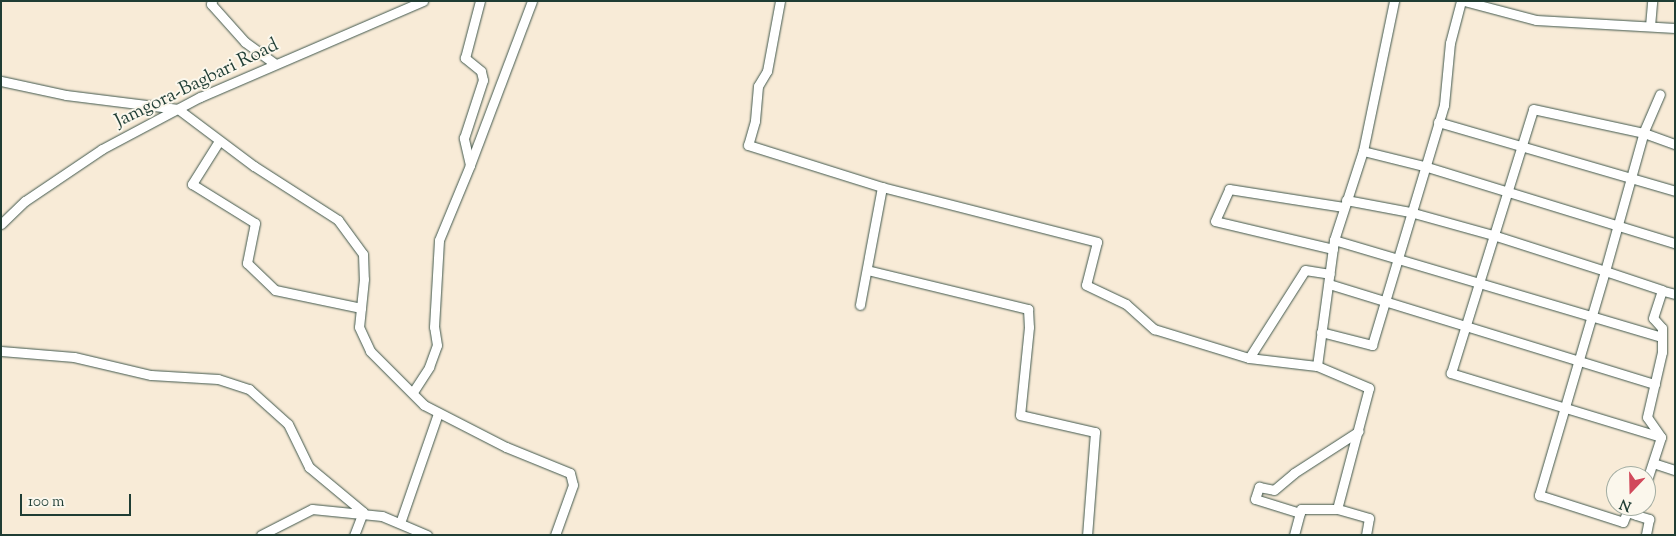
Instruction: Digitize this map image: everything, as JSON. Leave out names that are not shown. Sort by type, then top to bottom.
[{"type":"street","points":[[212,1],[211,4],[245,42],[275,64]]},
{"type":"street","name":"Jamgora-Bagbari Road","points":[[1,224],[25,201],[102,149],[178,109],[275,64],[423,1]]},
{"type":"street","points":[[470,165],[464,138],[482,80],[481,71],[465,58],[480,1]]},
{"type":"street","points":[[413,392],[429,367],[436,346],[434,327],[439,240],[470,165],[532,1]]},
{"type":"street","points":[[780,1],[767,71],[758,86],[755,121],[748,145],[882,187],[1097,242],[1086,285],[1126,304],[1154,329],[1249,358],[1317,366],[1370,388],[1337,509]]},
{"type":"street","points":[[1317,366],[1333,244],[1363,152],[1394,1]]},
{"type":"street","points":[[1650,26],[1652,1]]},
{"type":"street","points":[[1321,332],[1372,345],[1410,212],[1444,105],[1450,43],[1465,2],[1536,20],[1675,28]]},
{"type":"street","points":[[1,81],[66,96],[178,109],[218,141],[338,220],[362,254],[359,327],[370,351],[424,405],[506,448],[570,473],[573,485],[555,535]]},
{"type":"street","points":[[1625,516],[1623,522],[1539,495],[1605,271],[1630,178],[1644,133],[1660,94]]},
{"type":"street","points":[[1661,437],[1451,373],[1467,326],[1519,146],[1533,109],[1644,133],[1675,144]]},
{"type":"street","points":[[1438,122],[1675,191]]},
{"type":"street","points":[[218,141],[192,184],[255,223],[247,264],[275,290],[361,308]]},
{"type":"street","points":[[1363,152],[1424,166],[1675,243]]},
{"type":"street","points":[[860,305],[882,187]]},
{"type":"street","points":[[1662,338],[1397,258],[1215,221],[1229,189],[1410,212],[1493,235],[1675,294]]},
{"type":"street","points":[[867,270],[1028,309],[1030,327],[1020,415],[1095,432],[1087,535]]},
{"type":"street","points":[[1249,358],[1305,270],[1330,274]]},
{"type":"street","points":[[1329,284],[1655,384]]},
{"type":"street","points":[[1660,290],[1653,318],[1662,328],[1662,352],[1647,417],[1661,437]]},
{"type":"street","points":[[1,351],[74,357],[151,375],[208,378],[237,383],[257,394],[271,407],[293,433],[309,467],[363,512]]},
{"type":"street","points":[[400,522],[438,413]]},
{"type":"street","points":[[1300,513],[1255,499],[1259,487],[1274,490],[1294,473],[1359,431]]},
{"type":"street","points":[[1651,466],[1661,437]]},
{"type":"street","points":[[1652,463],[1675,470]]},
{"type":"street","points":[[261,535],[312,509],[363,512],[400,522],[427,535]]},
{"type":"street","points":[[1294,535],[1301,509],[1337,509],[1369,518],[1366,535]]},
{"type":"street","points":[[354,535],[363,512]]},
{"type":"street","points":[[1646,516],[1650,519],[1646,535]]}]
